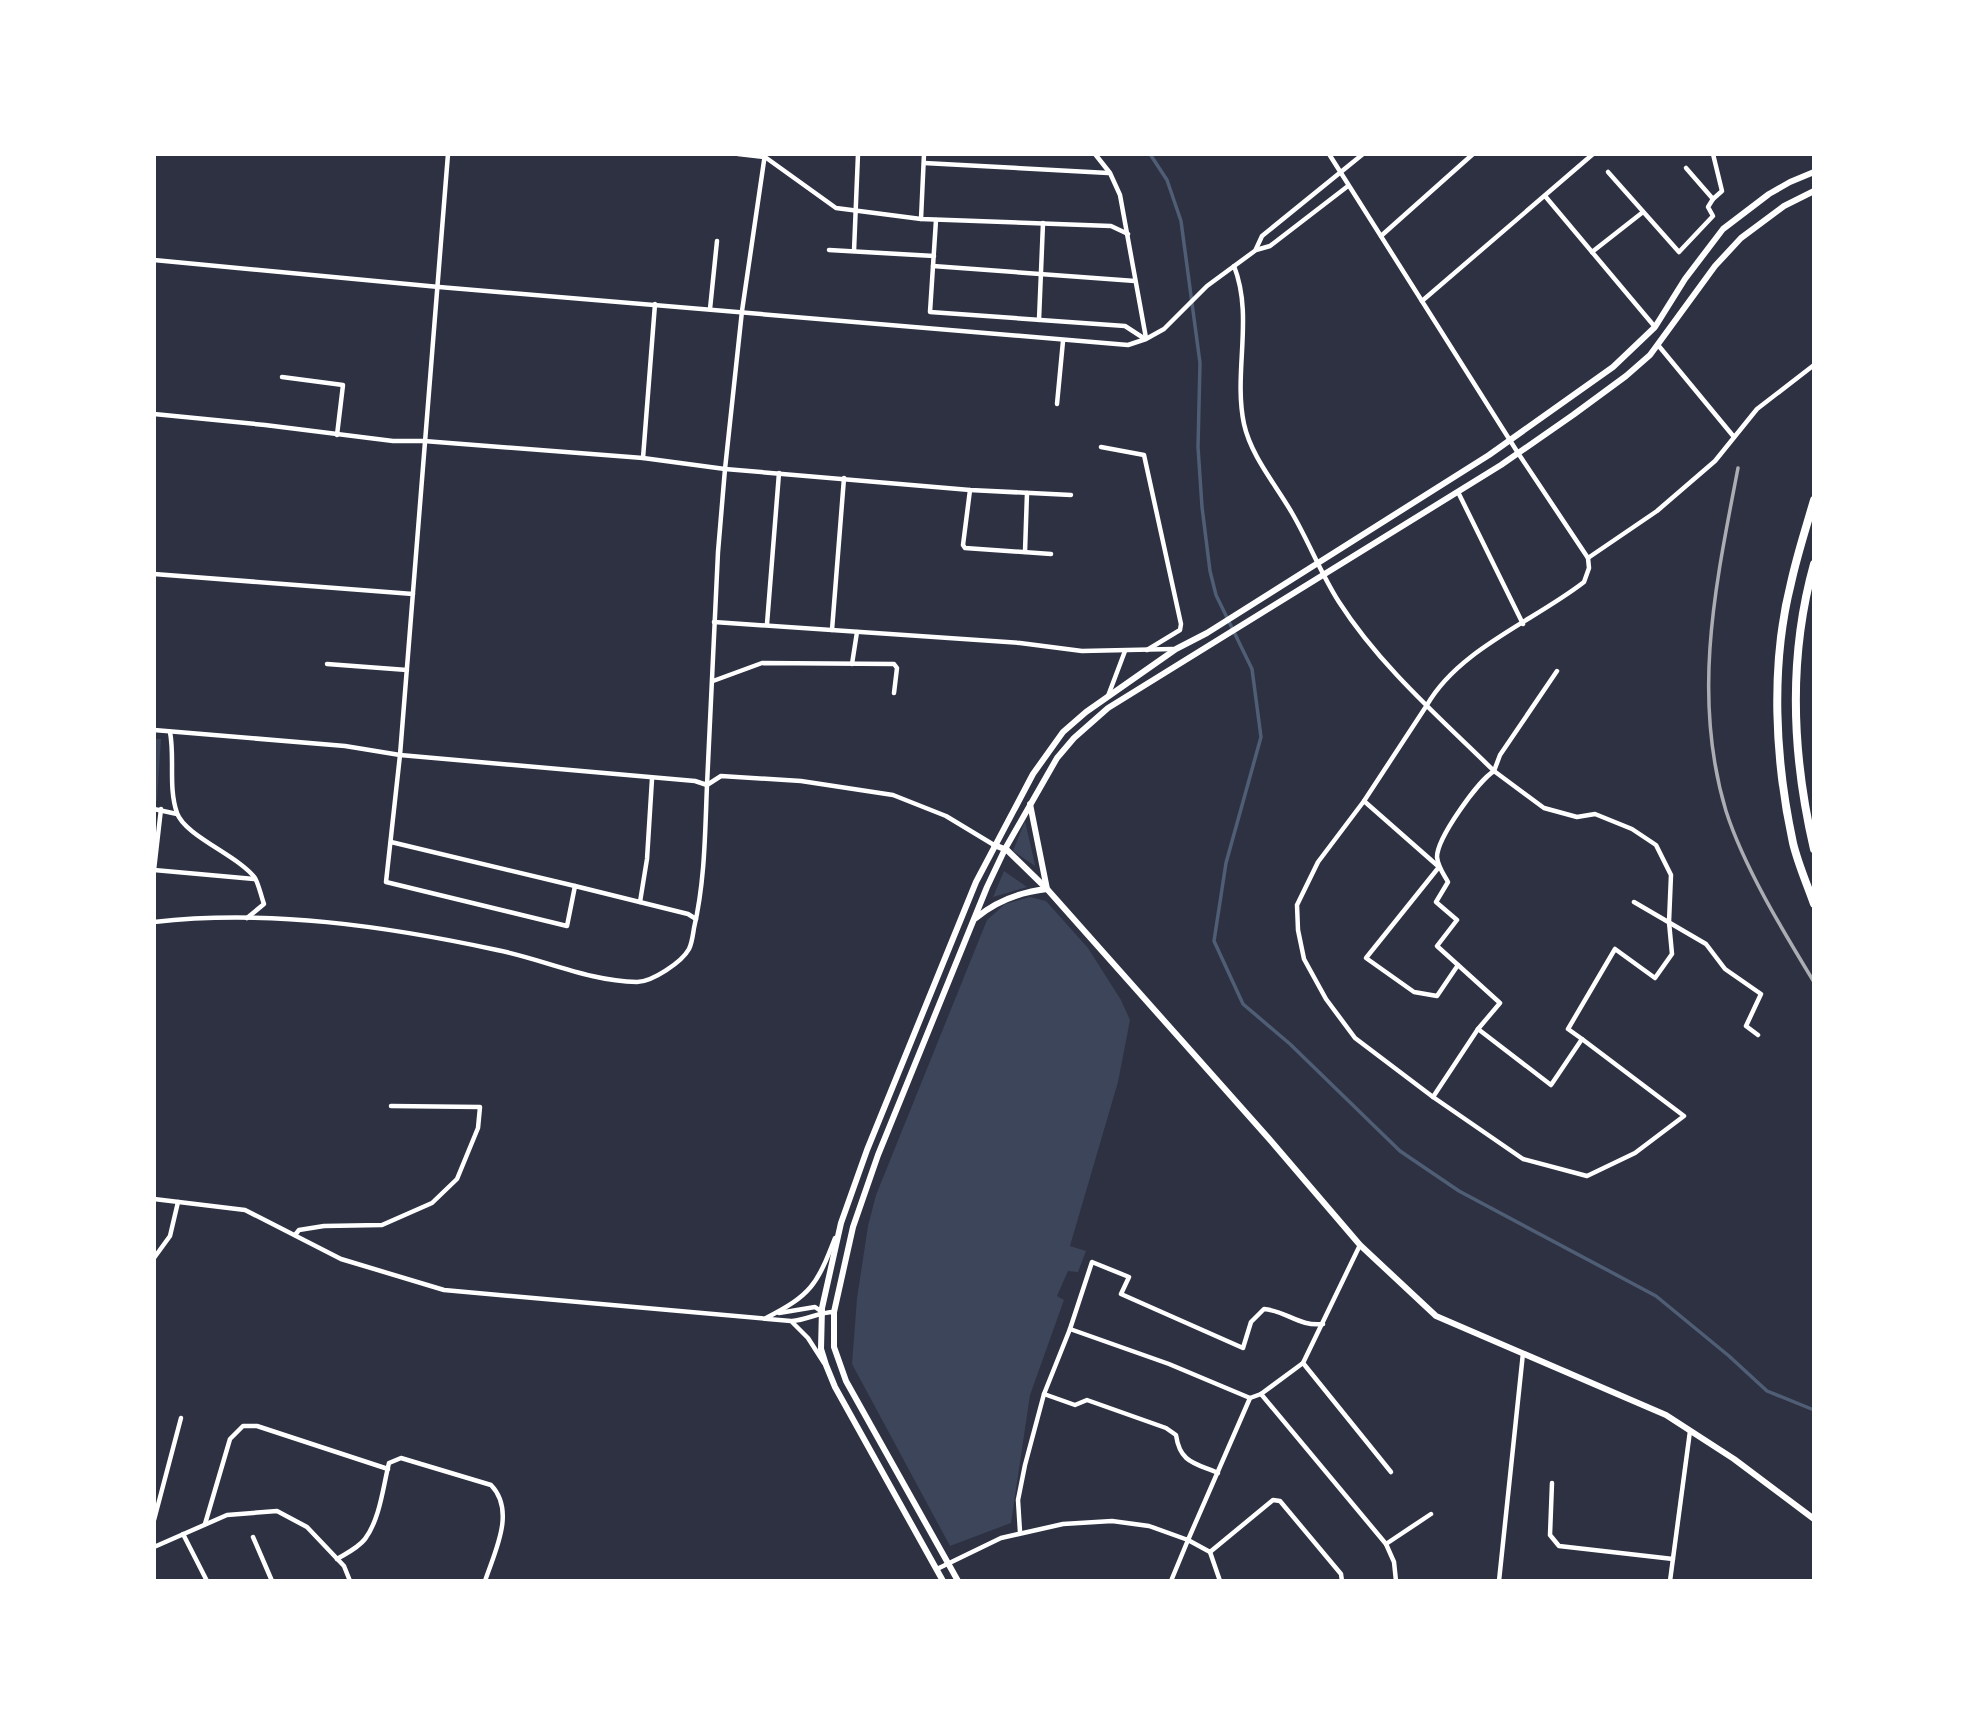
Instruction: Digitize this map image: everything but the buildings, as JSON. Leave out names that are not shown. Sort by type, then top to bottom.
[{"type":"highway","points":[[1814,500],[1790,585],[1779,655],[1778,724],[1784,791],[1794,846],[1814,904]]},
{"type":"highway","points":[[1814,564],[1805,596],[1797,653],[1796,707],[1799,773],[1814,849]]},
{"type":"main road","points":[[943,1581],[835,1387],[821,1349],[822,1312],[841,1223],[867,1150],[976,882],[1050,748],[1063,732],[1108,696],[1176,649],[1207,633],[1510,440],[1613,367],[1655,327],[1685,279],[1723,229],[1769,194],[1814,172]]},
{"type":"main road","points":[[958,1581],[846,1381],[834,1347],[834,1312],[853,1227],[874,1167],[1005,849],[1057,758],[1088,725],[1120,701],[1458,492],[1626,376],[1658,345],[1715,266],[1741,238],[1784,206],[1814,191]]},
{"type":"main road","points":[[1685,279],[1700,287]]},
{"type":"main road","points":[[1030,802],[1047,889]]},
{"type":"main road","points":[[995,845],[1005,849],[1047,889],[1263,1131],[1360,1245],[1436,1316],[1666,1415],[1734,1459],[1814,1519]]},
{"type":"main road","points":[[974,920],[989,907],[1047,889]]},
{"type":"street","points":[[448,154],[400,755],[386,882],[567,926],[575,886]]},
{"type":"street","points":[[738,154],[765,155],[836,208],[936,220],[1111,226],[1128,234]]},
{"type":"street","points":[[854,251],[858,154]]},
{"type":"street","points":[[921,219],[925,154]]},
{"type":"street","points":[[1095,154],[1110,173],[1120,195],[1146,339]]},
{"type":"street","points":[[1234,266],[1239,278],[1244,310],[1242,391],[1245,425],[1251,444],[1294,516],[1339,602],[1372,647],[1427,705],[1493,771],[1544,808],[1577,817],[1595,814],[1632,829],[1656,845],[1671,875],[1669,922],[1672,954],[1655,978],[1615,949],[1568,1029],[1684,1116],[1635,1153],[1587,1177],[1523,1159],[1433,1097],[1355,1038],[1326,999],[1304,959],[1298,930],[1297,905],[1318,862],[1364,801],[1427,705],[1433,694],[1471,657],[1584,582],[1589,568],[1588,558],[1518,453],[1329,154]]},
{"type":"street","points":[[1256,250],[1262,236],[1363,154]]},
{"type":"street","points":[[1381,236],[1474,154]]},
{"type":"street","points":[[1422,301],[1593,154]]},
{"type":"street","points":[[1608,172],[1679,252],[1713,216],[1708,207],[1722,191],[1713,154]]},
{"type":"street","points":[[154,922],[190,918],[322,921],[425,934],[513,953],[565,970],[641,982],[670,968],[690,949],[705,853],[714,622],[725,469],[741,311],[765,155]]},
{"type":"street","points":[[924,163],[1110,173]]},
{"type":"street","points":[[1686,168],[1713,199]]},
{"type":"street","points":[[154,260],[439,287],[1128,345],[1164,329],[1207,286],[1256,250],[1270,246],[1348,186]]},
{"type":"street","points":[[1545,196],[1655,327]]},
{"type":"street","points":[[1592,252],[1643,212]]},
{"type":"street","points":[[936,220],[930,312],[1125,326],[1146,339]]},
{"type":"street","points":[[1039,320],[1043,223]]},
{"type":"street","points":[[710,309],[717,241]]},
{"type":"street","points":[[829,250],[934,256]]},
{"type":"street","points":[[933,266],[1135,281]]},
{"type":"street","points":[[643,458],[655,304]]},
{"type":"street","points":[[1057,404],[1063,341]]},
{"type":"street","points":[[1658,345],[1734,437]]},
{"type":"street","points":[[1588,558],[1657,511],[1715,461],[1770,397],[1814,365]]},
{"type":"street","points":[[282,377],[343,385],[337,435]]},
{"type":"street","points":[[154,414],[393,441],[424,441],[643,458],[725,469],[970,490],[1071,495]]},
{"type":"street","points":[[1101,447],[1142,453],[1147,468],[1181,628],[1147,650]]},
{"type":"street","points":[[767,624],[779,473]]},
{"type":"street","points":[[832,630],[844,478]]},
{"type":"street","points":[[970,490],[963,545],[965,548],[1051,554]]},
{"type":"street","points":[[1458,492],[1522,624]]},
{"type":"street","points":[[1024,552],[1027,493]]},
{"type":"street","points":[[154,574],[413,594]]},
{"type":"street","points":[[714,622],[1020,643],[1082,651],[1176,649]]},
{"type":"street","points":[[852,664],[856,632]]},
{"type":"street","points":[[1108,696],[1125,651]]},
{"type":"street","points":[[713,681],[762,663],[896,665],[894,693]]},
{"type":"street","points":[[327,664],[407,670]]},
{"type":"street","points":[[1458,965],[1437,996],[1414,992],[1366,958],[1438,867],[1437,853],[1461,807],[1483,777],[1493,771],[1500,755],[1557,671]]},
{"type":"street","points":[[154,730],[345,746],[400,755],[695,781],[707,785],[722,776],[801,781],[893,795],[946,816],[995,845]]},
{"type":"street","points":[[170,732],[177,814]]},
{"type":"street","points":[[640,902],[647,859],[652,779]]},
{"type":"street","points":[[1364,801],[1438,867],[1448,882],[1436,902],[1457,920],[1437,946],[1500,1003],[1478,1029],[1433,1097]]},
{"type":"street","points":[[154,809],[177,814],[198,836],[239,863],[255,879],[264,904],[247,919]]},
{"type":"street","points":[[161,809],[154,870],[255,879]]},
{"type":"street","points":[[391,842],[688,914],[696,919]]},
{"type":"street","points":[[1634,902],[1706,944],[1725,969],[1761,993],[1746,1026],[1758,1035]]},
{"type":"street","points":[[1478,1029],[1551,1085],[1582,1039]]},
{"type":"street","points":[[295,1235],[299,1230],[324,1226],[382,1225],[432,1203],[457,1179],[478,1128],[480,1107],[391,1106]]},
{"type":"street","points":[[154,1199],[246,1210],[341,1259],[444,1290],[791,1321],[808,1319],[822,1312],[834,1312]]},
{"type":"street","points":[[154,1258],[170,1236],[178,1202]]},
{"type":"street","points":[[765,1318],[788,1307],[810,1291],[818,1280],[841,1223]]},
{"type":"street","points":[[1070,1329],[1168,1364],[1250,1398],[1261,1394],[1303,1363],[1360,1245]]},
{"type":"street","points":[[1020,1532],[1018,1500],[1044,1394],[1070,1329],[1092,1262],[1129,1277],[1121,1294],[1243,1348],[1251,1322],[1264,1309],[1274,1310],[1309,1326],[1324,1324]]},
{"type":"street","points":[[765,1318],[798,1308],[815,1307],[822,1312]]},
{"type":"street","points":[[791,1321],[808,1338],[828,1370]]},
{"type":"street","points":[[1499,1581],[1523,1353]]},
{"type":"street","points":[[1303,1363],[1391,1472]]},
{"type":"street","points":[[1044,1394],[1075,1405],[1087,1400],[1166,1428],[1176,1435],[1178,1448],[1185,1459],[1218,1473]]},
{"type":"street","points":[[1261,1394],[1386,1544],[1394,1562],[1396,1581]]},
{"type":"street","points":[[1171,1581],[1250,1398]]},
{"type":"street","points":[[154,1520],[181,1418]]},
{"type":"street","points":[[205,1524],[230,1439],[243,1426],[257,1426],[388,1469]]},
{"type":"street","points":[[1670,1581],[1690,1430]]},
{"type":"street","points":[[337,1559],[355,1549],[366,1538],[377,1512],[389,1463],[401,1458],[491,1485],[501,1495],[504,1514],[485,1581]]},
{"type":"street","points":[[1552,1483],[1550,1535],[1559,1546],[1673,1559]]},
{"type":"street","points":[[1210,1552],[1266,1503],[1273,1500],[1280,1502],[1341,1574],[1342,1581]]},
{"type":"street","points":[[154,1547],[227,1515],[277,1511],[307,1527],[344,1566],[350,1581]]},
{"type":"street","points":[[1386,1544],[1431,1514]]},
{"type":"street","points":[[937,1569],[1001,1538],[1020,1532],[1063,1524],[1112,1521],[1149,1526],[1188,1540],[1210,1552],[1220,1581]]},
{"type":"street","points":[[183,1534],[207,1581]]},
{"type":"street","points":[[253,1537],[272,1581]]},
{"type":"shaded area","points":[[154,739],[161,739],[157,801],[154,801]]},
{"type":"shaded area","points":[[1025,821],[1035,865],[1035,866],[1013,851]]},
{"type":"shaded area","points":[[1004,871],[1027,887],[993,897]]},
{"type":"shaded area","points":[[1030,897],[1046,901],[1088,948],[1121,1000],[1130,1020],[1118,1082],[1070,1246],[1086,1251],[1078,1272],[1068,1271],[1057,1296],[1064,1300],[1030,1395],[1011,1523],[950,1546],[852,1364],[857,1298],[868,1226],[876,1195],[987,920],[1005,904]]},
{"type":"waterway","points":[[1150,154],[1167,180],[1181,221],[1200,363],[1198,447],[1210,571],[1216,595],[1252,669],[1261,737],[1226,863],[1214,941],[1243,1004],[1290,1044],[1400,1151],[1459,1191],[1656,1296],[1767,1391],[1814,1410]]},
{"type":"railway","points":[[1738,468],[1715,596],[1711,639],[1710,725],[1716,768],[1726,811],[1743,854],[1765,898],[1814,982]]}]
